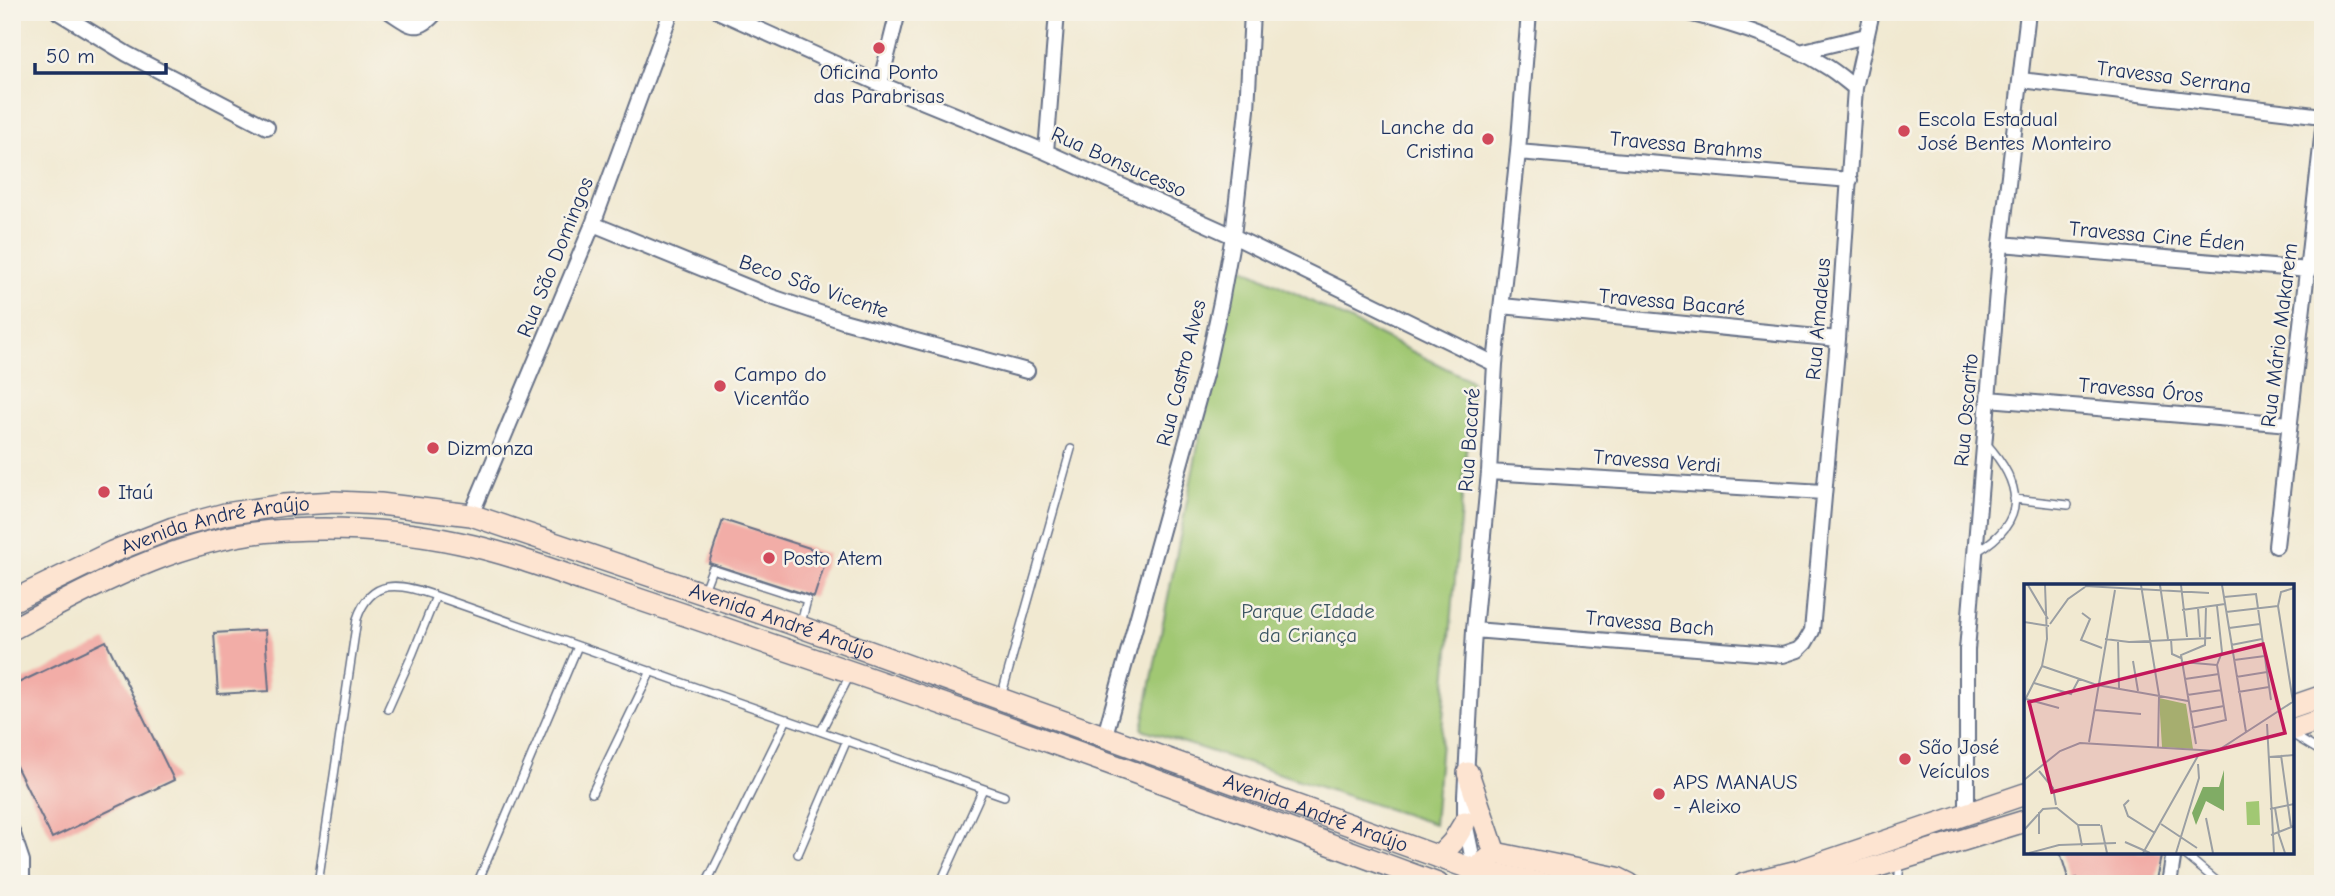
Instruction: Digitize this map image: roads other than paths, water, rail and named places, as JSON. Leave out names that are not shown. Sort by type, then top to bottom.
[{"type":"main road","name":"Avenida André Araújo","points":[[12,601],[112,552],[173,528],[225,514],[284,505],[335,502],[380,504],[471,516],[702,593],[1105,735],[1439,857],[1474,877],[1545,884]]},
{"type":"main road","name":"Avenida André Araújo","points":[[12,629],[88,588],[169,553],[229,537],[283,530],[338,529],[460,543],[524,560],[852,671],[1438,884]]},
{"type":"main road","points":[[2293,706],[2323,696]]},
{"type":"main road","points":[[2293,731],[2323,719]]},
{"type":"main road","points":[[1468,773],[1495,853]]},
{"type":"main road","points":[[1744,884],[1798,871],[2024,794]]},
{"type":"main road","points":[[1820,884],[2024,821]]},
{"type":"main road","points":[[1439,857],[1453,842],[1465,822]]},
{"type":"main road","points":[[1474,877],[1495,853]]},
{"type":"main road","points":[[1495,853],[1617,878],[1629,884]]},
{"type":"street","points":[[58,12],[127,54],[267,127]]},
{"type":"street","points":[[390,12],[412,25],[421,26],[436,12]]},
{"type":"street","name":"Rua São Domingos","points":[[471,516],[593,224],[671,12]]},
{"type":"street","name":"Rua Bonsucesso","points":[[720,12],[880,84],[1046,152],[1233,236],[1494,364]]},
{"type":"street","points":[[880,84],[898,12]]},
{"type":"street","points":[[1046,152],[1057,12]]},
{"type":"street","name":"Rua Castro Alves","points":[[1105,735],[1206,372],[1233,236],[1247,110],[1252,12]]},
{"type":"street","name":"Rua Bacaré","points":[[1474,877],[1465,822],[1465,796],[1474,630],[1489,472],[1494,364],[1518,152],[1529,12]]},
{"type":"street","points":[[1684,12],[1724,22],[1800,52],[1824,65],[1855,88]]},
{"type":"street","name":"Rua Amadeus","points":[[1812,631],[1838,339],[1855,88],[1872,12]]},
{"type":"street","name":"Rua Oscarito","points":[[1967,812],[1967,650],[2001,244],[2028,12]]},
{"type":"street","points":[[1800,52],[1866,36]]},
{"type":"street","name":"Travessa Serrana","points":[[2021,80],[2323,116]]},
{"type":"street","name":"Rua Mário Makarem","points":[[2276,546],[2323,129]]},
{"type":"street","name":"Travessa Brahms","points":[[1518,152],[1850,180]]},
{"type":"street","name":"Beco São Vicente","points":[[593,224],[772,298],[843,321],[1027,371]]},
{"type":"street","name":"Travessa Cine Éden","points":[[2001,244],[2309,270]]},
{"type":"street","name":"Travessa Bacaré","points":[[1502,306],[1838,339]]},
{"type":"street","name":"Travessa Óros","points":[[1988,399],[2290,424]]},
{"type":"street","name":"Travessa Verdi","points":[[1489,472],[1823,492]]},
{"type":"street","name":"Travessa Bach","points":[[1474,630],[1783,654],[1798,650],[1812,631]]},
{"type":"street","points":[[12,831],[22,861],[22,884]]},
{"type":"street","points":[[2169,884],[2174,854]]},
{"type":"lane","points":[[1975,552],[1994,541],[2007,527],[2013,511],[2014,488],[2006,469],[1985,441]]},
{"type":"lane","points":[[1001,698],[1071,449]]},
{"type":"lane","points":[[2014,499],[2068,505]]},
{"type":"lane","points":[[318,884],[361,605],[372,592],[393,585],[436,596],[1004,796]]},
{"type":"lane","points":[[388,709],[436,596]]},
{"type":"lane","points":[[477,884],[578,646]]},
{"type":"lane","points":[[592,793],[651,671]]},
{"type":"lane","points":[[821,731],[852,671]]},
{"type":"lane","points":[[706,884],[787,719]]},
{"type":"lane","points":[[2293,733],[2323,753]]},
{"type":"lane","points":[[797,854],[847,740]]},
{"type":"lane","points":[[940,884],[983,789]]},
{"type":"lane","points":[[2184,854],[2220,884]]},
{"type":"lane","points":[[1898,884],[1900,859]]},
{"type":"place","name":"Oficina Ponto das Parabrisas","points":[[879,48]]},
{"type":"place","name":"Escola Estadual José Bentes Monteiro","points":[[1904,131]]},
{"type":"place","name":"Lanche da Cristina","points":[[1488,139]]},
{"type":"place","name":"Campo do Vicentão","points":[[720,386]]},
{"type":"place","name":"Dizmonza","points":[[433,448]]},
{"type":"place","name":"Itaú","points":[[104,492]]},
{"type":"place","name":"Posto Atem","points":[[769,558]]},
{"type":"place","name":"São José Veículos","points":[[1905,759]]},
{"type":"place","name":"APS MANAUS - Aleixo","points":[[1659,794]]},
{"type":"park label","name":"Parque CIdade da Criança","points":[[1308,623]]}]
